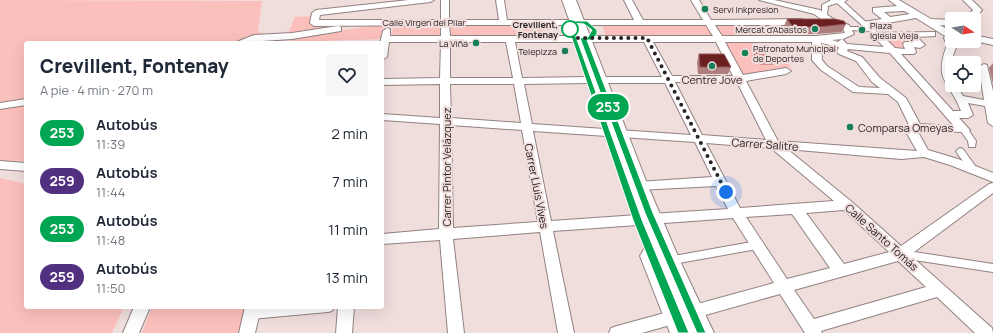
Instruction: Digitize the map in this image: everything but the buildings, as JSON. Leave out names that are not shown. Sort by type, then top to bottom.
[{"type":"highway","points":[[561,0],[572,22],[644,220],[688,323]]},
{"type":"highway","points":[[569,0],[572,22]]},
{"type":"highway","points":[[612,133],[638,186],[644,220],[668,261],[688,323]]},
{"type":"street","points":[[384,45],[389,22],[391,2],[430,0]]},
{"type":"street","name":"Carrer Pintor Velázquez","points":[[445,0],[446,234],[456,333]]},
{"type":"street","points":[[500,0],[503,22]]},
{"type":"street","points":[[628,0],[639,21]]},
{"type":"street","points":[[695,0],[719,39],[774,144]]},
{"type":"street","points":[[766,0],[803,8],[824,15],[832,22],[849,30],[871,29],[911,36],[930,34],[919,25]]},
{"type":"street","points":[[824,15],[825,5],[839,0],[845,0]]},
{"type":"street","points":[[839,0],[871,29],[911,69],[964,130],[972,141],[972,145]]},
{"type":"street","points":[[893,0],[945,32]]},
{"type":"street","points":[[967,0],[978,10],[976,12]]},
{"type":"street","name":"Calle Virgen del Pilar","points":[[391,2],[316,14],[314,23],[639,21],[832,22]]},
{"type":"street","points":[[889,20],[876,10],[906,8]]},
{"type":"street","points":[[871,29],[889,20],[917,15]]},
{"type":"street","points":[[245,41],[254,38],[292,36],[389,22]]},
{"type":"street","points":[[543,22],[549,30],[546,38]]},
{"type":"street","points":[[572,22],[556,30],[577,38]]},
{"type":"street","points":[[600,22],[600,30],[606,38]]},
{"type":"street","points":[[928,22],[945,23]]},
{"type":"street","points":[[849,30],[842,42],[842,52],[859,59],[873,76],[906,106],[916,126]]},
{"type":"street","name":"Calle Virgen del Pilar","points":[[385,39],[816,39],[911,52],[908,44],[920,45],[911,36]]},
{"type":"street","name":"Carrer Lluis Vives","points":[[510,38],[525,127],[566,333]]},
{"type":"street","points":[[647,38],[737,214],[812,330],[940,290]]},
{"type":"street","points":[[816,39],[817,60],[832,74],[857,90],[889,91]]},
{"type":"street","points":[[981,40],[993,42]]},
{"type":"street","points":[[950,114],[968,115],[962,100],[948,80],[946,63],[951,48]]},
{"type":"street","points":[[984,67],[993,123]]},
{"type":"street","points":[[384,82],[739,79],[786,71]]},
{"type":"street","points":[[962,100],[990,104]]},
{"type":"street","points":[[0,106],[24,102]]},
{"type":"street","name":"Carrer Salitre","points":[[384,117],[911,155],[924,153]]},
{"type":"street","points":[[916,126],[964,130]]},
{"type":"street","points":[[916,126],[912,129],[913,135],[924,153],[973,169],[993,178]]},
{"type":"street","name":"Calle Santo Tomás","points":[[774,144],[847,205],[986,333]]},
{"type":"street","points":[[960,151],[973,169]]},
{"type":"street","points":[[0,165],[24,167]]},
{"type":"street","points":[[638,186],[720,181]]},
{"type":"street","points":[[616,333],[688,323],[784,288],[901,254],[993,187]]},
{"type":"street","points":[[384,239],[847,205]]},
{"type":"street","points":[[796,209],[841,271]]},
{"type":"street","points":[[668,261],[757,245]]},
{"type":"street","points":[[901,254],[993,268]]},
{"type":"street","points":[[131,333],[141,309]]},
{"type":"street","points":[[247,333],[252,311],[290,309]]},
{"type":"street","points":[[344,333],[346,309]]},
{"type":"shaded area","points":[[0,0],[262,1],[258,32],[287,41],[24,41],[24,161],[0,162]]},
{"type":"shaded area","points":[[310,16],[311,25],[368,23],[293,34],[276,35],[289,31],[295,17]]},
{"type":"shaded area","points":[[384,24],[381,39],[290,41],[291,38]]},
{"type":"shaded area","points":[[394,24],[542,24],[544,36],[391,36]]},
{"type":"shaded area","points":[[602,24],[781,24],[791,37],[606,37]]},
{"type":"shaded area","points":[[879,36],[910,36],[917,44],[908,50],[892,49]]},
{"type":"shaded area","name":"Patronato Municipal de Deportes","points":[[724,41],[752,41],[763,59],[785,59],[791,67],[747,75],[742,74]]},
{"type":"shaded area","points":[[753,52],[765,52],[773,64],[760,64]]},
{"type":"shaded area","points":[[0,178],[24,184],[24,309],[123,309],[112,333],[0,333]]},
{"type":"shaded area","points":[[151,309],[246,309],[240,333],[142,333]]},
{"type":"bus line","name":"253","points":[[683,333],[638,220],[568,22],[585,22],[591,25],[594,30],[594,34],[590,38],[583,38],[638,186],[668,261],[701,333]]},
{"type":"place","name":"Servi Inkpresion","points":[[705,9]]},
{"type":"place","name":"Crevillent, Fontenay","points":[[570,29]]},
{"type":"place","name":"Mercat d'Abastos","points":[[815,29]]},
{"type":"place","name":"Plaza Iglesia Vieja","points":[[862,30]]},
{"type":"place","name":"La Viña","points":[[476,43]]},
{"type":"place","name":"Telepizza","points":[[565,51]]},
{"type":"place","name":"Patronato Municipal de Deportes","points":[[745,53]]},
{"type":"place","name":"Centre Jove","points":[[712,66]]},
{"type":"place","name":"Comparsa Omeyas","points":[[850,127]]},
{"type":"route","points":[[570,29],[573,38],[647,38],[726,192]]}]
